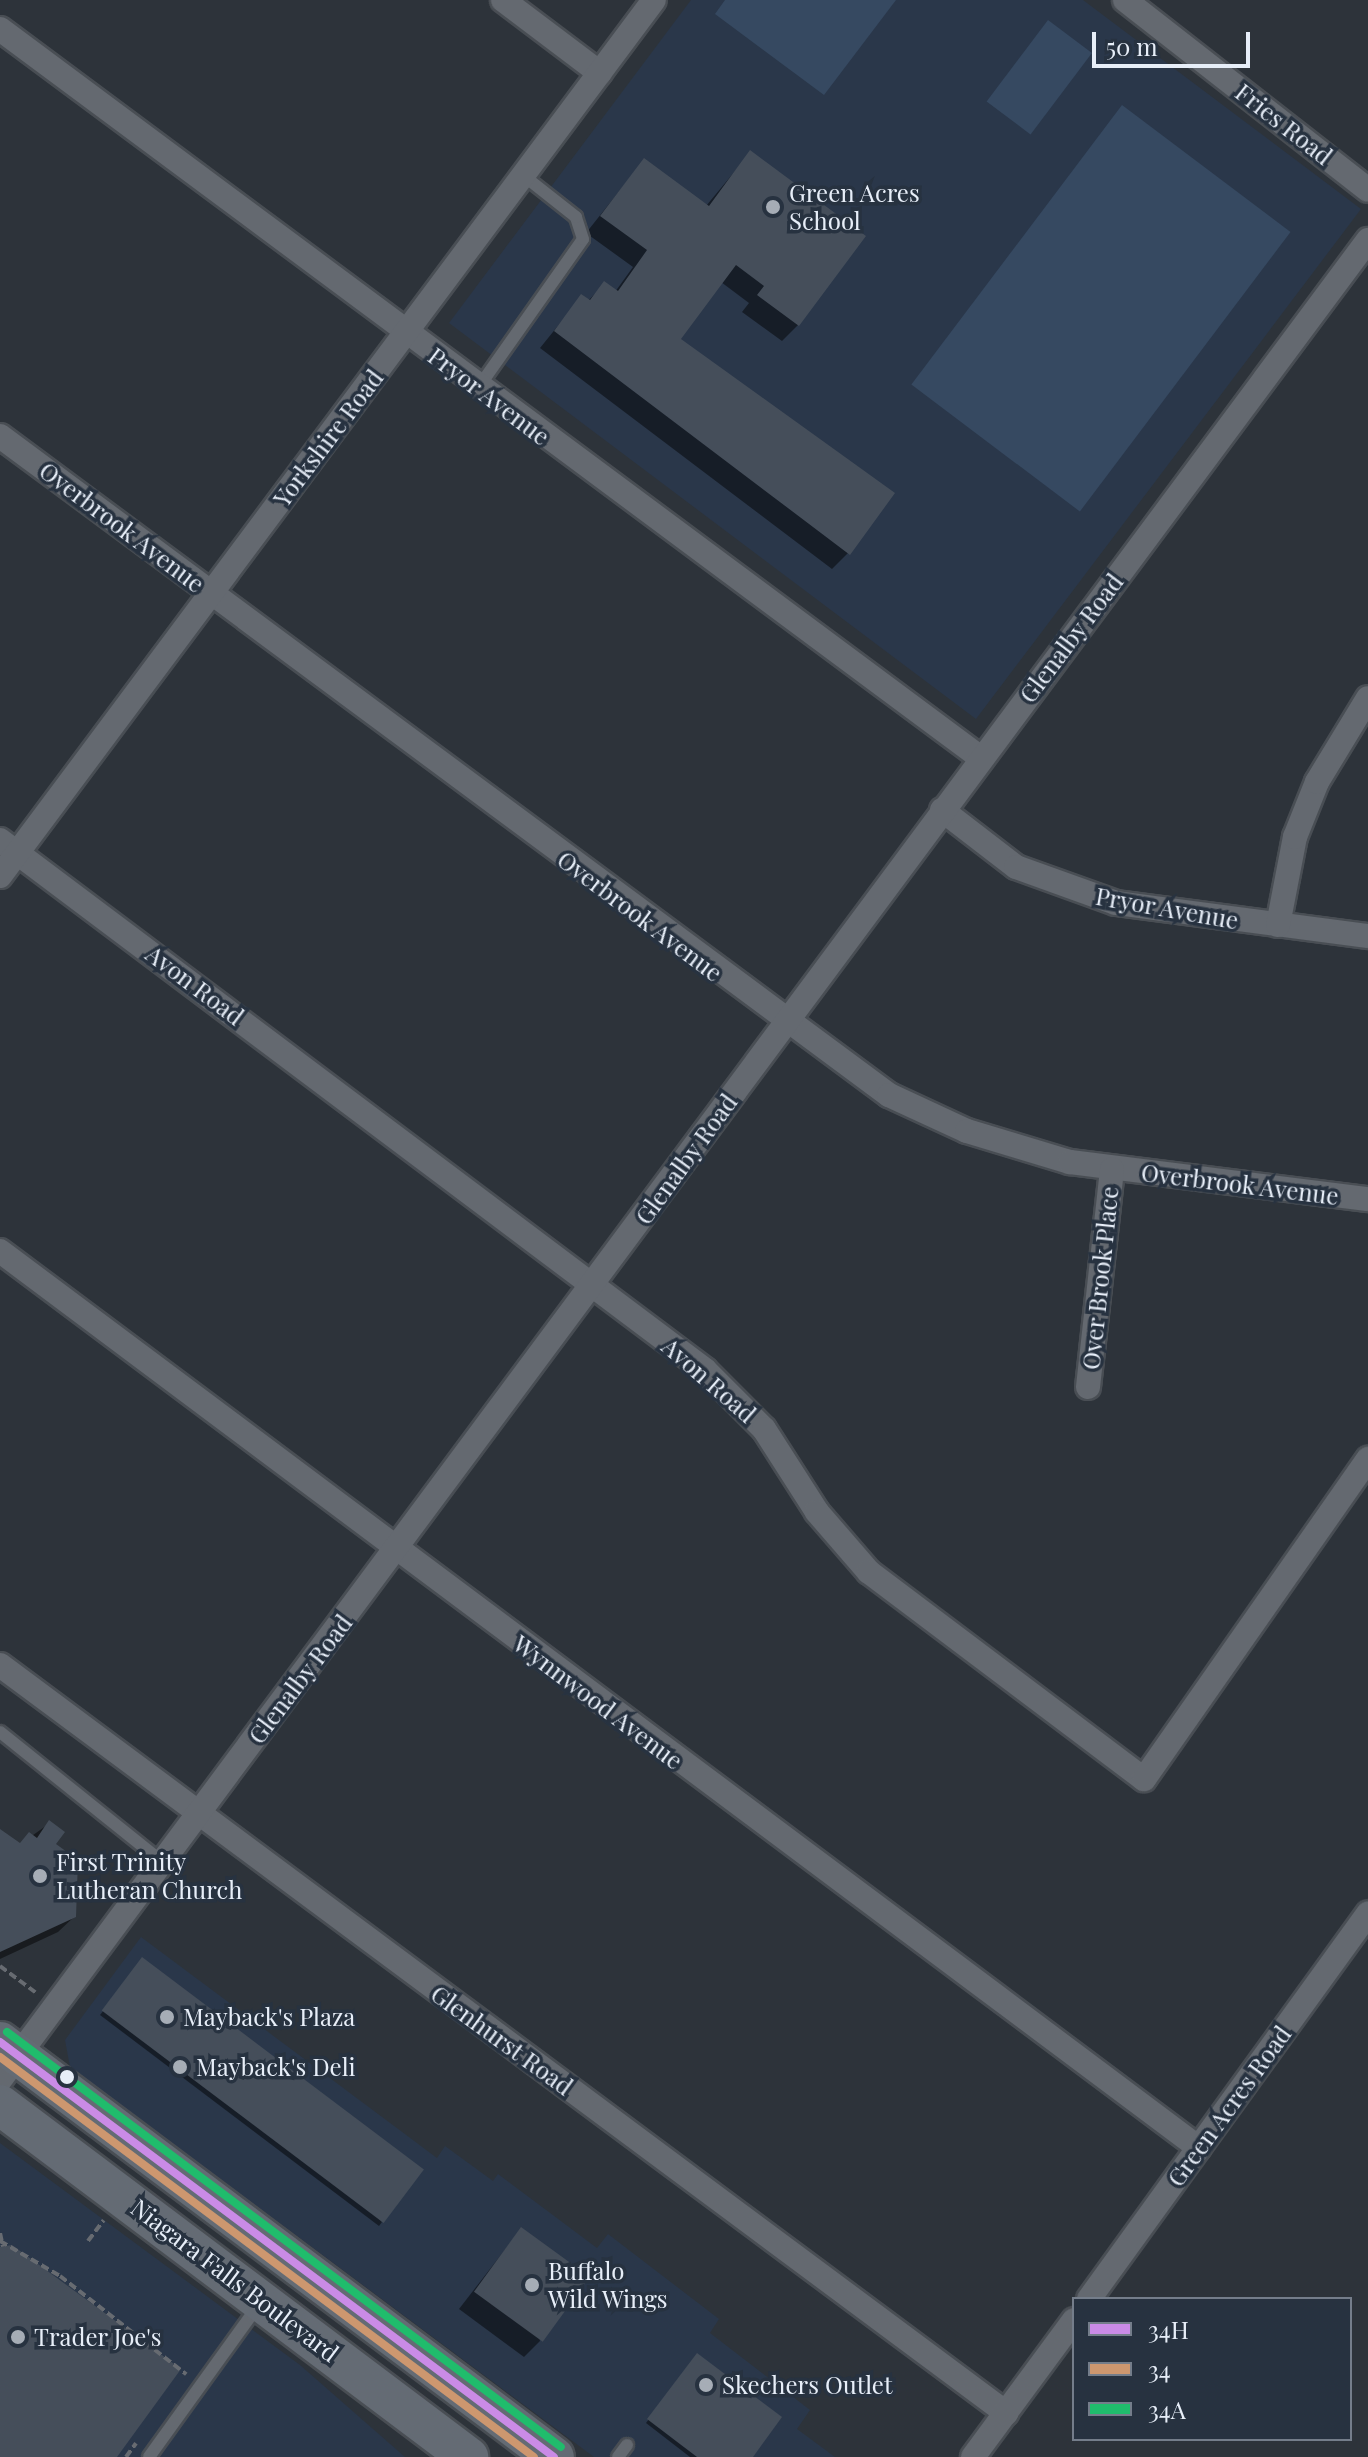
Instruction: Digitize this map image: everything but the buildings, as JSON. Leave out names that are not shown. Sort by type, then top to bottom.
[{"type":"main road","name":"Niagara Falls Boulevard","points":[[4,2072],[262,2300],[468,2457]]},
{"type":"main road","name":"Niagara Falls Boulevard","points":[[4,2072],[554,2457]]},
{"type":"street","points":[[503,0],[600,73]]},
{"type":"street","name":"Yorkshire Road","points":[[0,876],[8,846],[212,594],[654,0]]},
{"type":"street","name":"Fries Road","points":[[1125,0],[1368,190]]},
{"type":"street","name":"Pryor Avenue","points":[[0,29],[478,388],[981,758]]},
{"type":"street","name":"Glenalby Road","points":[[4,2072],[397,1550],[942,810],[1368,240]]},
{"type":"street","name":"Overbrook Avenue","points":[[0,436],[784,1024],[928,1114],[1029,1152],[1112,1169],[1368,1199]]},
{"type":"street","points":[[1278,925],[1295,837],[1317,782],[1368,698]]},
{"type":"street","name":"Pryor Avenue","points":[[942,810],[1002,858],[1065,887],[1167,913],[1368,936]]},
{"type":"street","name":"Avon Road","points":[[8,846],[732,1394],[869,1572],[1144,1779],[1368,1459]]},
{"type":"street","name":"Over Brook Place","points":[[1088,1387],[1112,1169]]},
{"type":"street","name":"Wynnwood Avenue","points":[[0,1251],[1199,2148]]},
{"type":"street","name":"Glenhurst Road","points":[[0,1665],[1006,2413]]},
{"type":"street","name":"Green Acres Road","points":[[1090,2297],[1368,1913]]},
{"type":"street","points":[[973,2457],[1072,2323]]},
{"type":"lane","points":[[478,388],[583,239],[576,217],[524,176]]},
{"type":"lane","points":[[0,1732],[162,1862]]},
{"type":"lane","points":[[149,2457],[262,2300]]},
{"type":"lane","points":[[618,2457],[627,2445]]},
{"type":"path","points":[[0,1966],[35,1992]]},
{"type":"path","points":[[88,2241],[105,2218]]},
{"type":"path","points":[[0,2233],[1,2243],[189,2370]]},
{"type":"shaded area","points":[[691,0],[1083,0],[1361,209],[976,719],[449,323]]},
{"type":"shaded area","points":[[725,0],[896,0],[824,95],[715,14]]},
{"type":"shaded area","points":[[1048,20],[1092,53],[1031,135],[987,101]]},
{"type":"shaded area","points":[[1122,105],[1291,232],[1080,512],[911,385]]},
{"type":"shaded area","points":[[141,1937],[437,2158],[445,2146],[493,2181],[498,2174],[597,2248],[608,2234],[719,2319],[710,2333],[810,2410],[797,2429],[835,2457],[594,2457],[70,2067],[65,2040]]},
{"type":"shaded area","points":[[0,2143],[300,2365],[405,2457],[0,2457]]},
{"type":"transit line","name":"34A","points":[[7,2032],[561,2447]]},
{"type":"transit line","name":"34H","points":[[0,2042],[554,2457]]},
{"type":"transit line","name":"34","points":[[0,2057],[534,2457]]},
{"type":"place","name":"Green Acres School","points":[[773,207]]},
{"type":"place","name":"First Trinity Lutheran Church","points":[[40,1876]]},
{"type":"place","name":"Mayback's Plaza","points":[[167,2017]]},
{"type":"place","name":"Mayback's Deli","points":[[180,2067]]},
{"type":"place","name":"Buffalo Wild Wings","points":[[532,2285]]},
{"type":"place","name":"Trader Joe's","points":[[18,2337]]},
{"type":"place","name":"Skechers Outlet","points":[[706,2385]]}]
